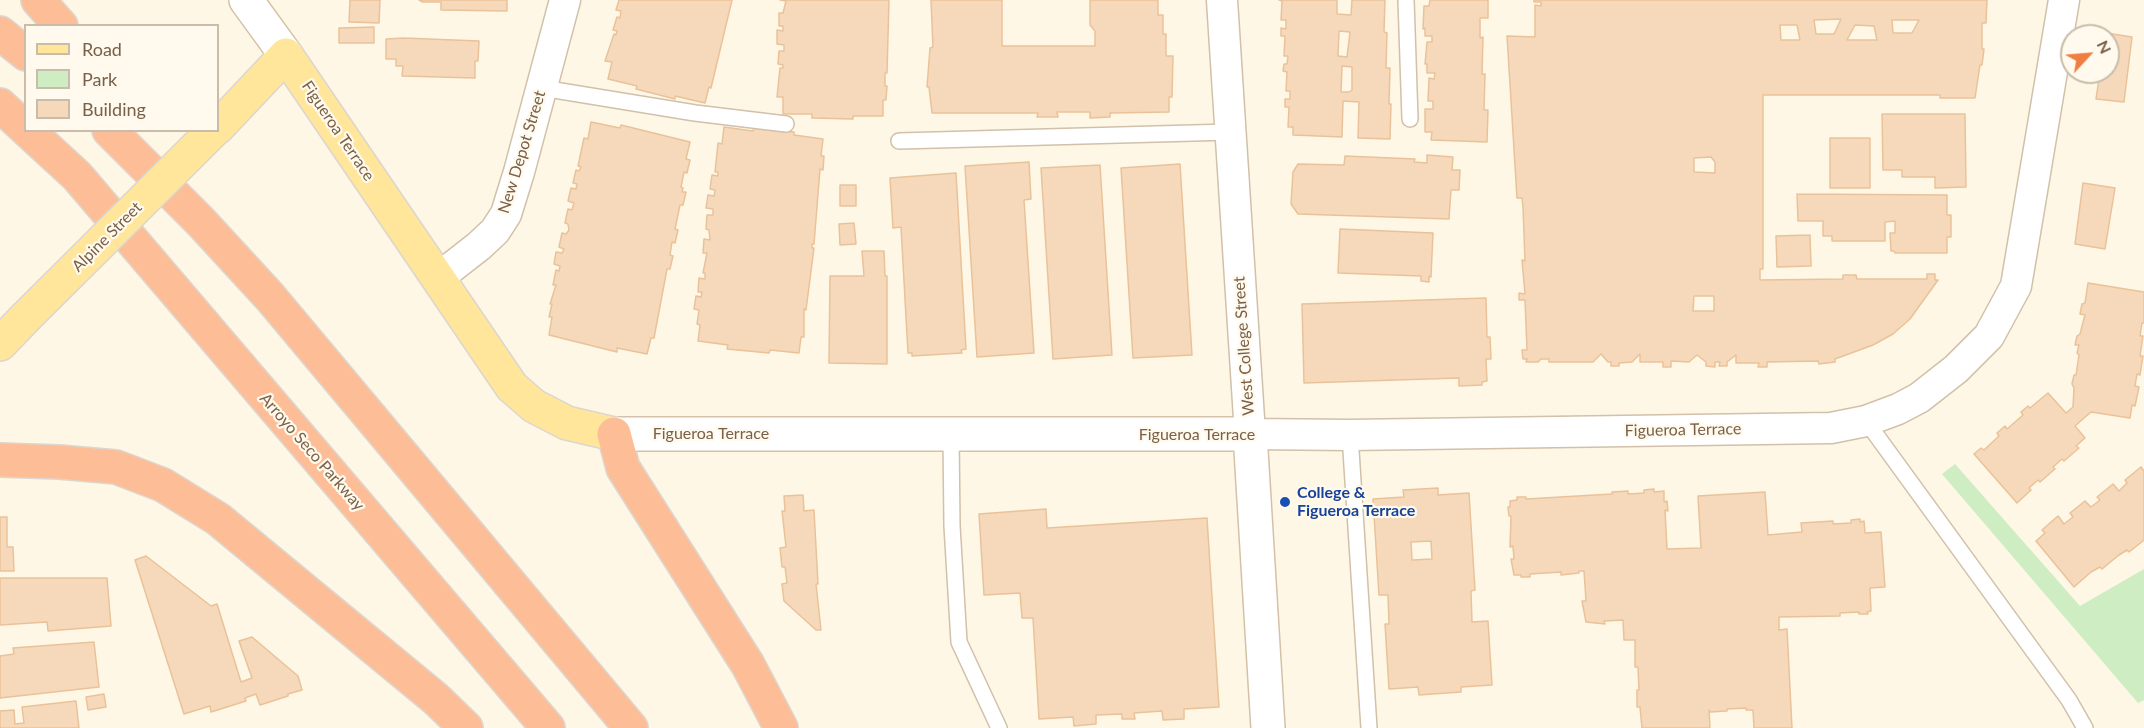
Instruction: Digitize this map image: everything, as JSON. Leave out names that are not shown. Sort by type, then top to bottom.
[{"type":"highway","points":[[38,0],[59,24]]},
{"type":"highway","points":[[0,33],[24,52]]},
{"type":"highway","points":[[0,105],[24,128]]},
{"type":"highway","points":[[0,130],[77,176]]},
{"type":"highway","points":[[28,132],[77,176]]},
{"type":"highway","points":[[111,132],[201,222],[330,368],[591,682],[632,728]]},
{"type":"highway","points":[[138,132],[201,222]]},
{"type":"highway","name":"Arroyo Seco Parkway","points":[[77,176],[548,728]]},
{"type":"highway","points":[[614,434],[623,468],[748,665],[781,728]]},
{"type":"highway","points":[[0,460],[116,467],[163,485],[218,519],[436,699],[466,728]]},
{"type":"main road","points":[[219,126],[286,55]]},
{"type":"main road","name":"Figueroa Terrace","points":[[286,55],[512,387],[534,406],[567,423],[614,434]]},
{"type":"main road","name":"Alpine Street","points":[[0,344],[212,132]]},
{"type":"street","name":"Figueroa Terrace","points":[[246,0],[286,55]]},
{"type":"street","name":"New Depot Street","points":[[438,278],[495,231],[506,214],[565,0]]},
{"type":"street","name":"West College Street","points":[[1222,0],[1268,728]]},
{"type":"street","name":"Figueroa Terrace","points":[[614,434],[1350,435],[1831,428],[1866,421],[1919,398],[1956,369],[1989,336],[2016,286],[2064,0]]},
{"type":"lane","points":[[1406,0],[1410,119]]},
{"type":"lane","points":[[542,88],[695,113],[786,124]]},
{"type":"lane","points":[[899,141],[1230,132]]},
{"type":"lane","points":[[1866,421],[2069,700],[2085,728]]},
{"type":"lane","points":[[951,435],[952,526],[959,642],[999,728]]},
{"type":"lane","points":[[1350,435],[1369,728]]},
{"type":"green space","points":[[1955,464],[2080,606],[2144,569],[2144,700],[2138,703],[1942,474]]},
{"type":"building","points":[[350,0],[380,0],[379,23],[349,22]]},
{"type":"building","points":[[419,0],[507,0],[507,11],[441,10],[441,2]]},
{"type":"building","points":[[619,0],[732,0],[711,88],[709,87],[705,103],[675,96],[675,99],[608,79],[612,62],[605,61],[614,34],[616,35],[617,31],[613,30],[617,17],[620,18],[621,11],[616,10]]},
{"type":"building","points":[[780,0],[889,0],[887,73],[885,73],[885,86],[887,86],[886,100],[883,100],[883,116],[853,116],[853,119],[812,118],[812,114],[783,114],[783,97],[777,97],[780,68],[783,68],[783,65],[778,64],[779,51],[784,51],[784,45],[777,44],[777,30],[783,31],[783,26],[779,26],[779,13],[783,13],[786,1]]},
{"type":"building","points":[[931,0],[1002,0],[1002,46],[1095,46],[1095,31],[1090,25],[1090,0],[1158,0],[1158,15],[1163,15],[1163,34],[1166,34],[1166,56],[1173,56],[1172,97],[1169,97],[1169,112],[1110,113],[1110,117],[1090,118],[1090,112],[1057,112],[1058,117],[1037,117],[1038,113],[932,113],[929,87],[927,87],[930,48],[933,47]]},
{"type":"building","points":[[1279,0],[1337,0],[1337,14],[1351,15],[1352,0],[1385,0],[1386,68],[1390,68],[1390,139],[1358,138],[1359,102],[1343,101],[1342,137],[1293,135],[1293,127],[1288,127],[1289,107],[1285,107],[1285,99],[1290,99],[1290,91],[1286,91],[1287,72],[1283,71],[1288,56],[1284,56],[1285,36],[1281,36],[1281,28],[1286,29],[1286,20],[1281,20],[1282,1]],"holes":[[[1339,31],[1350,32],[1347,57],[1338,56]],[[1342,66],[1352,67],[1352,90],[1349,92],[1341,92]]]},
{"type":"building","points":[[1430,0],[1488,0],[1488,18],[1480,18],[1480,38],[1483,37],[1482,74],[1485,74],[1484,110],[1488,110],[1487,142],[1431,140],[1432,132],[1425,132],[1425,109],[1433,109],[1433,101],[1428,101],[1429,78],[1434,79],[1435,73],[1427,73],[1427,64],[1425,64],[1427,42],[1432,42],[1432,36],[1425,36],[1425,28],[1423,29],[1424,6],[1429,6]]},
{"type":"building","points":[[1534,0],[1987,0],[1986,23],[1982,23],[1982,49],[1984,49],[1975,98],[1940,98],[1940,95],[1763,95],[1763,269],[1760,269],[1760,280],[1843,279],[1843,275],[1856,275],[1857,279],[1927,279],[1927,274],[1935,274],[1935,280],[1938,280],[1910,319],[1893,334],[1873,345],[1835,359],[1835,362],[1819,364],[1818,361],[1767,362],[1767,367],[1758,367],[1759,363],[1736,363],[1736,355],[1727,362],[1727,366],[1719,366],[1720,362],[1715,362],[1715,367],[1706,366],[1706,362],[1697,355],[1689,362],[1671,361],[1671,367],[1663,367],[1663,362],[1640,362],[1640,354],[1632,362],[1619,363],[1619,366],[1611,366],[1611,362],[1608,362],[1601,354],[1593,362],[1549,362],[1549,359],[1541,359],[1538,362],[1526,362],[1527,359],[1523,359],[1522,350],[1527,350],[1525,300],[1519,300],[1519,293],[1525,294],[1522,260],[1525,261],[1523,207],[1522,198],[1517,198],[1507,36],[1535,37],[1535,5],[1541,6],[1541,2],[1534,2]],"holes":[[[1841,19],[1834,34],[1816,34],[1814,20]],[[1892,20],[1919,20],[1912,33],[1893,33]],[[1780,25],[1797,25],[1800,40],[1781,40]],[[1855,25],[1874,26],[1877,40],[1847,40]],[[1711,157],[1715,162],[1715,173],[1694,172],[1694,158]],[[1694,296],[1714,296],[1714,311],[1693,311]]]},
{"type":"building","points":[[374,27],[374,43],[339,43],[339,28]]},
{"type":"building","points":[[2120,35],[2132,37],[2124,102],[2096,99],[2098,84],[2120,84]]},
{"type":"building","points":[[386,39],[479,41],[478,61],[475,61],[475,78],[402,76],[403,66],[396,66],[396,59],[386,59]]},
{"type":"building","points":[[1882,114],[1965,114],[1966,187],[1935,188],[1935,177],[1902,177],[1902,170],[1883,170]]},
{"type":"building","points":[[591,122],[620,128],[621,125],[690,142],[686,159],[690,160],[687,173],[684,172],[681,187],[682,192],[686,192],[683,205],[680,205],[675,229],[678,230],[675,243],[672,242],[670,255],[673,256],[670,269],[667,269],[654,338],[651,338],[647,354],[617,348],[617,352],[549,335],[552,317],[549,317],[552,304],[550,304],[556,285],[553,285],[556,270],[559,271],[560,266],[554,264],[556,252],[562,253],[564,249],[559,247],[562,233],[566,234],[569,230],[568,224],[565,223],[568,209],[572,210],[574,203],[568,201],[571,188],[576,189],[577,184],[573,183],[576,170],[579,171],[581,167],[578,166],[584,138],[588,139]]},
{"type":"building","points":[[724,127],[753,131],[754,128],[794,132],[794,135],[823,139],[821,156],[824,156],[823,170],[820,169],[814,244],[812,244],[814,248],[806,310],[804,309],[804,337],[801,337],[799,353],[727,349],[728,345],[698,341],[699,310],[694,309],[696,296],[701,297],[702,292],[698,292],[699,278],[705,279],[705,273],[703,273],[707,253],[703,253],[704,239],[710,240],[709,230],[706,229],[707,215],[713,215],[713,209],[706,208],[708,195],[714,196],[715,190],[710,189],[712,175],[718,176],[718,172],[715,172],[718,143],[722,144]]},
{"type":"building","points":[[1830,138],[1870,138],[1870,188],[1830,188]]},
{"type":"building","points":[[1427,155],[1453,157],[1452,170],[1460,170],[1459,190],[1451,190],[1449,219],[1298,214],[1291,204],[1293,172],[1298,164],[1344,165],[1345,156],[1415,159],[1414,162],[1427,163]]},
{"type":"building","points":[[1029,162],[1031,199],[1024,200],[1034,353],[977,357],[965,166]]},
{"type":"building","points":[[1180,164],[1192,355],[1133,358],[1121,168]]},
{"type":"building","points":[[1100,165],[1112,355],[1053,359],[1041,168]]},
{"type":"building","points":[[956,173],[966,349],[961,350],[962,353],[912,356],[912,353],[908,353],[901,227],[893,228],[890,178]]},
{"type":"building","points":[[2083,183],[2115,188],[2105,249],[2075,244]]},
{"type":"building","points":[[840,185],[856,185],[856,206],[840,206]]},
{"type":"building","points":[[1797,194],[1947,195],[1947,215],[1951,215],[1951,237],[1947,237],[1947,253],[1895,253],[1891,251],[1890,233],[1895,233],[1895,221],[1885,222],[1885,241],[1832,241],[1832,236],[1823,236],[1823,221],[1798,221]]},
{"type":"building","points":[[854,223],[856,244],[840,245],[839,224]]},
{"type":"building","points":[[1340,229],[1433,233],[1429,282],[1421,281],[1421,276],[1338,273]]},
{"type":"building","points":[[1810,235],[1811,266],[1777,267],[1776,236]]},
{"type":"building","points":[[862,251],[884,251],[885,276],[887,276],[887,364],[829,363],[830,276],[864,276]]},
{"type":"building","points":[[2088,283],[2144,292],[2144,323],[2142,323],[2140,336],[2143,336],[2140,356],[2143,356],[2140,375],[2137,374],[2135,386],[2139,387],[2135,406],[2132,405],[2130,418],[2091,412],[2075,426],[2085,438],[2076,446],[2079,448],[2064,461],[2062,459],[2053,467],[2055,469],[2040,482],[2038,480],[2017,503],[1974,454],[1981,448],[1984,450],[1999,436],[1997,433],[2005,426],[2007,429],[2023,415],[2021,412],[2028,406],[2030,408],[2048,393],[2066,413],[2073,407],[2074,388],[2072,384],[2079,355],[2077,353],[2079,345],[2075,345],[2085,315],[2080,314],[2082,304],[2085,303]]},
{"type":"building","points":[[1486,298],[1487,337],[1490,337],[1491,359],[1486,359],[1487,381],[1482,382],[1482,385],[1459,386],[1459,378],[1304,383],[1302,304]]},
{"type":"building","points":[[2141,467],[2144,471],[2144,540],[2129,552],[2127,550],[2119,555],[2102,569],[2100,567],[2091,572],[2074,587],[2036,541],[2045,533],[2042,530],[2058,516],[2064,524],[2073,517],[2070,513],[2085,501],[2091,507],[2100,500],[2097,497],[2113,484],[2119,491],[2127,483],[2125,480]]},
{"type":"building","points":[[1438,488],[1438,495],[1469,493],[1475,590],[1471,591],[1472,622],[1488,621],[1492,685],[1461,687],[1461,692],[1419,695],[1418,687],[1389,689],[1385,624],[1389,624],[1388,595],[1379,595],[1373,499],[1404,497],[1403,490]],"holes":[[[1431,541],[1432,559],[1412,560],[1411,542]]]},
{"type":"building","points":[[1654,489],[1654,492],[1664,491],[1664,502],[1667,501],[1668,511],[1665,510],[1667,549],[1701,548],[1698,496],[1765,492],[1768,535],[1802,532],[1801,523],[1833,521],[1833,524],[1851,523],[1851,520],[1860,519],[1860,522],[1864,521],[1865,533],[1881,532],[1885,587],[1870,588],[1871,611],[1867,612],[1868,614],[1859,614],[1859,612],[1840,613],[1840,616],[1779,617],[1779,630],[1787,629],[1792,728],[1754,728],[1753,710],[1746,710],[1746,708],[1710,712],[1709,710],[1710,728],[1642,728],[1640,707],[1637,707],[1637,690],[1639,690],[1638,667],[1635,667],[1635,640],[1624,640],[1623,620],[1604,621],[1605,624],[1586,622],[1582,601],[1586,601],[1584,571],[1561,575],[1561,572],[1530,574],[1530,577],[1514,575],[1511,559],[1514,559],[1513,546],[1510,547],[1511,516],[1509,516],[1508,507],[1510,507],[1510,501],[1517,500],[1517,497],[1526,497],[1526,499],[1628,491],[1628,494],[1644,493],[1644,490]]},
{"type":"building","points":[[803,495],[804,511],[814,510],[818,584],[816,584],[821,630],[816,630],[784,601],[782,584],[787,583],[780,548],[786,547],[782,511],[785,511],[784,496]]},
{"type":"building","points":[[1046,509],[1047,528],[1207,518],[1219,707],[1184,709],[1184,719],[1163,720],[1162,711],[1134,713],[1135,719],[1122,719],[1122,714],[1096,715],[1096,724],[1074,726],[1073,717],[1039,719],[1033,618],[1022,618],[1020,593],[984,595],[979,514]]},
{"type":"building","points":[[0,517],[7,517],[7,547],[13,547],[14,571],[0,571]]},
{"type":"building","points":[[146,556],[211,606],[217,604],[241,682],[252,678],[239,641],[252,637],[298,676],[302,690],[260,705],[256,694],[245,698],[246,701],[211,712],[210,706],[184,714],[135,560]]},
{"type":"building","points":[[0,578],[107,578],[111,626],[48,631],[47,622],[0,625]]},
{"type":"building","points":[[94,642],[99,687],[0,698],[0,656],[14,654],[13,648]]},
{"type":"building","points":[[104,694],[106,707],[88,710],[86,697]]},
{"type":"building","points":[[76,701],[79,728],[0,728],[0,711],[14,710],[15,724],[24,723],[22,707]]},
{"type":"place","name":"College & Figueroa Terrace","points":[[1285,502]]}]
